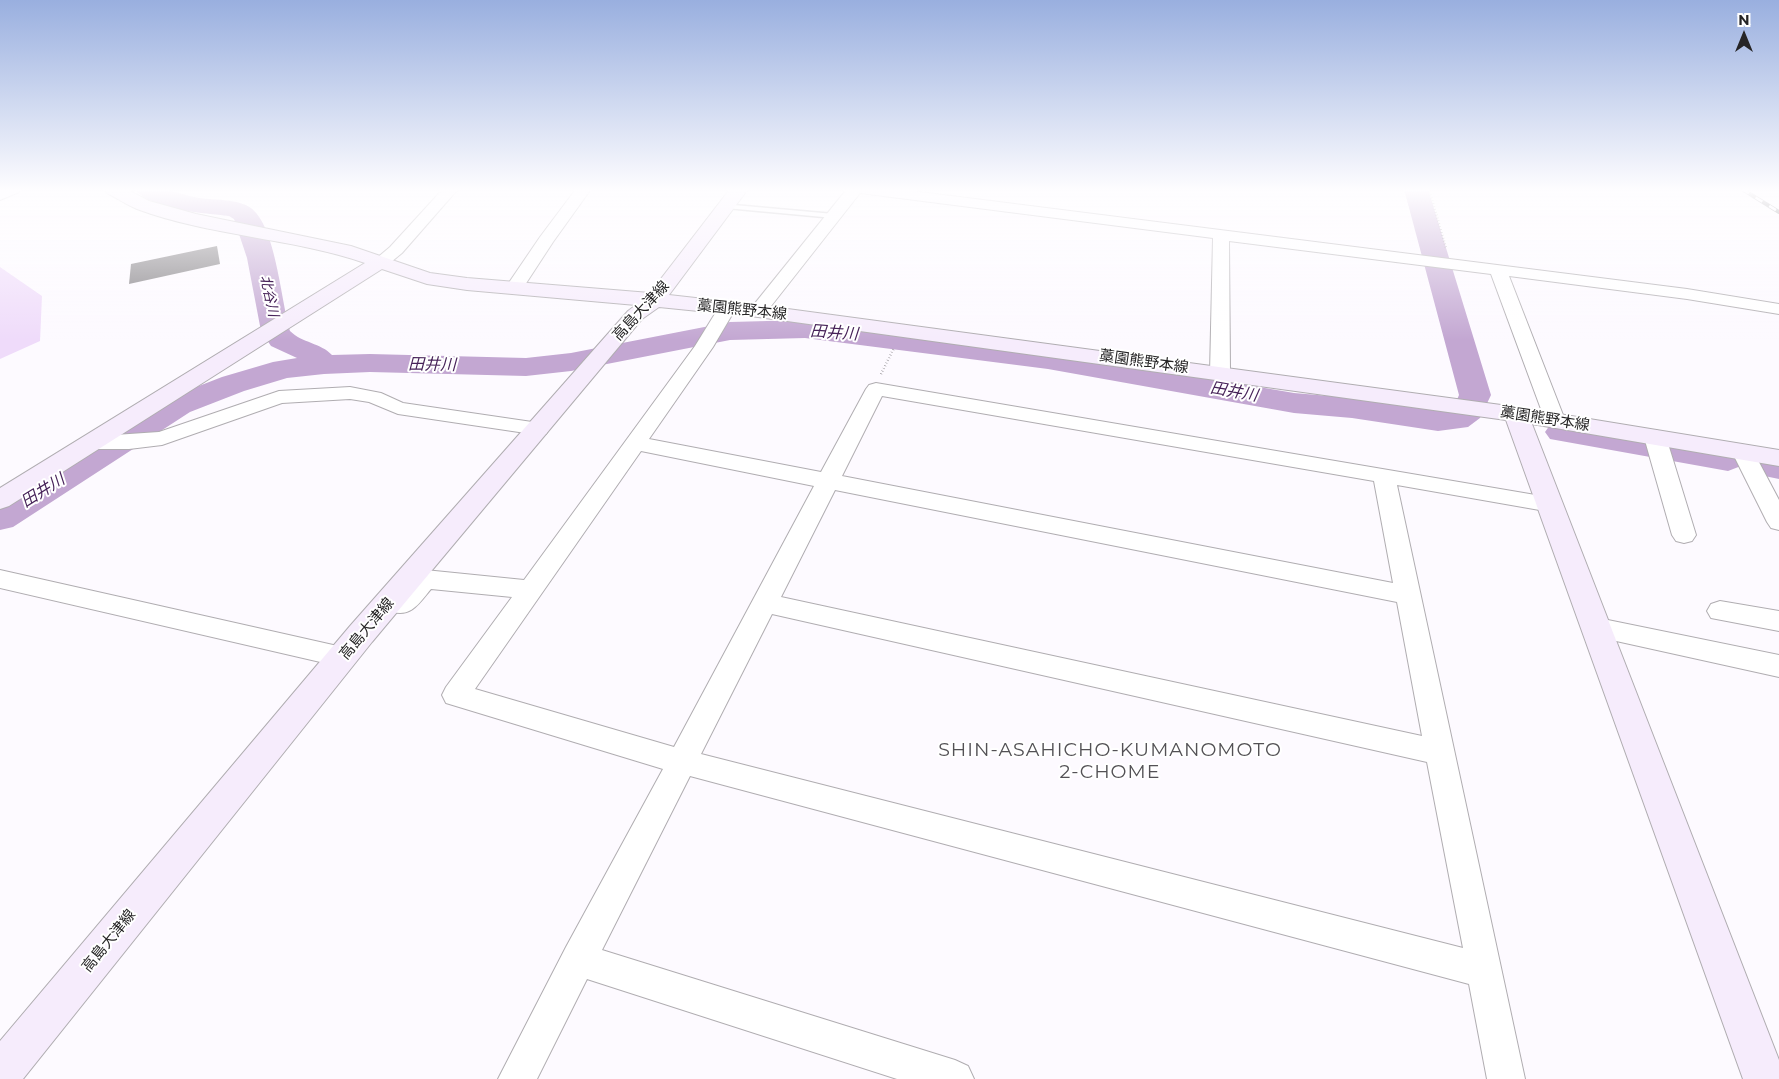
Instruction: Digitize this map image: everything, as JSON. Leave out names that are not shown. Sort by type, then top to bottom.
[{"type":"main road","name":"藁園熊野本線","points":[[292,239],[344,250],[427,278],[467,284],[758,310],[1504,412],[1555,420],[1657,445],[1742,452],[1779,458]]},
{"type":"main road","name":"高島大津線","points":[[0,1074],[352,646],[635,315],[655,300],[701,239]]},
{"type":"main road","points":[[0,500],[99,442],[379,263]]},
{"type":"main road","points":[[1504,412],[1550,504],[1598,628],[1765,1079]]},
{"type":"street","points":[[379,263],[396,250],[405,239]]},
{"type":"street","points":[[515,287],[546,239]]},
{"type":"street","points":[[758,310],[815,239]]},
{"type":"street","points":[[1220,239],[1220,373]]},
{"type":"street","points":[[1247,239],[1687,294],[1779,309]]},
{"type":"street","points":[[1498,270],[1555,420]]},
{"type":"street","points":[[727,308],[710,337],[456,696],[683,762],[1484,971]]},
{"type":"street","points":[[517,1079],[876,389],[1550,504]]},
{"type":"street","points":[[99,442],[129,442],[162,438],[279,397],[295,395],[350,394],[374,397],[398,408],[539,429]]},
{"type":"street","points":[[635,444],[828,480],[1408,595]]},
{"type":"street","points":[[1657,445],[1684,535]]},
{"type":"street","points":[[1742,452],[1779,522]]},
{"type":"street","points":[[1384,476],[1438,752],[1506,1079]]},
{"type":"street","points":[[0,579],[352,646],[386,622],[425,579],[530,590]]},
{"type":"street","points":[[764,603],[1438,752]]},
{"type":"street","points":[[1720,611],[1779,621]]},
{"type":"street","points":[[1598,628],[1779,666]]},
{"type":"street","points":[[578,960],[955,1079]]},
{"type":"path","points":[[1444,239],[1453,265]]},
{"type":"path","points":[[876,389],[876,383],[894,348]]},
{"type":"shaded area","points":[[0,267],[42,296],[40,341],[0,359]]},
{"type":"building","points":[[217,246],[220,264],[129,284],[131,264]]},
{"type":"waterway","name":"北谷川","points":[[255,239],[277,334],[288,344],[314,355],[324,365]]},
{"type":"waterway","name":"田井川","points":[[324,365],[370,363],[526,367],[571,362],[730,331],[805,329],[1048,360],[1294,403],[1352,408],[1438,421],[1456,420],[1469,411],[1475,395],[1430,239]]},
{"type":"waterway","name":"田井川","points":[[0,518],[179,405],[233,384],[284,369],[324,365]]},
{"type":"waterway","points":[[1562,432],[1728,460]]},
{"type":"waterway","points":[[1757,464],[1779,468]]},
{"type":"district","name":"SHIN-ASAHICHO-KUMANOMOTO 2-CHOME","points":[[1110,761]]}]
